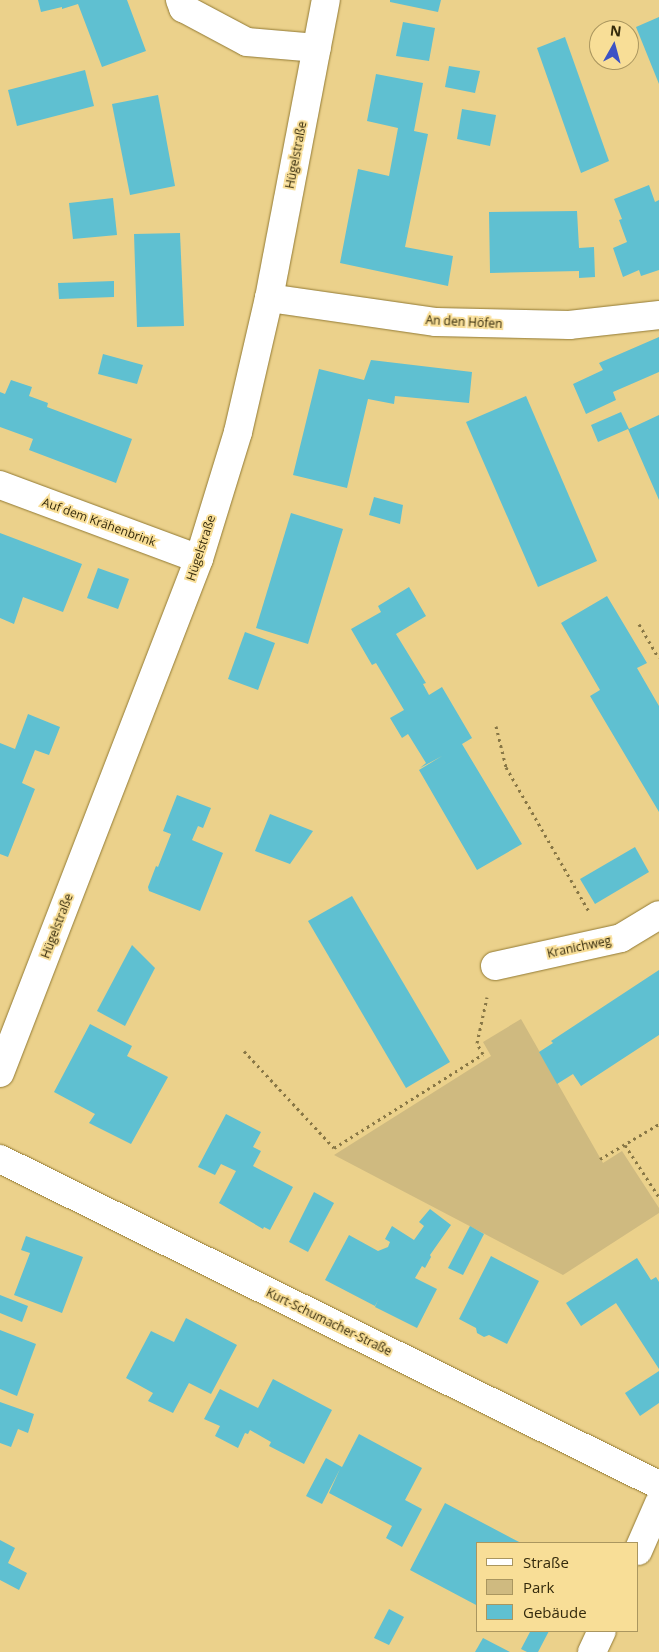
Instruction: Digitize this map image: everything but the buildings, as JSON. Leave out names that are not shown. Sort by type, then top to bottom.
[{"type":"street","points":[[180,0],[183,8],[247,42],[317,48]]},
{"type":"street","name":"Hügelstraße","points":[[0,1073],[199,559],[238,432],[269,298],[326,0]]},
{"type":"street","name":"An den Höfen","points":[[269,298],[436,322],[569,325],[659,315]]},
{"type":"street","name":"Auf dem Krähenbrink","points":[[0,485],[199,559]]},
{"type":"street","name":"Kranichweg","points":[[495,966],[622,938],[659,915]]},
{"type":"street","name":"Kurt-Schumacher-Straße","points":[[0,1159],[659,1485]]},
{"type":"street","points":[[639,1549],[659,1503]]},
{"type":"street","points":[[592,1652],[602,1632]]},
{"type":"path","points":[[639,624],[659,658]]},
{"type":"path","points":[[496,726],[506,767],[606,942]]},
{"type":"path","points":[[244,1051],[334,1148],[483,1054],[477,1043],[495,966]]},
{"type":"path","points":[[600,1159],[659,1124]]},
{"type":"path","points":[[625,1145],[659,1197]]},
{"type":"green space","points":[[521,1019],[603,1163],[622,1151],[659,1208],[659,1213],[563,1275],[334,1155],[491,1056],[483,1042]]}]
